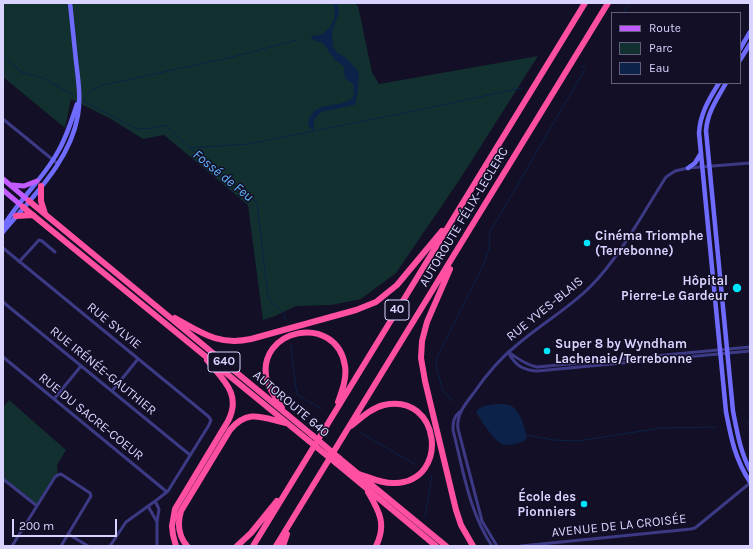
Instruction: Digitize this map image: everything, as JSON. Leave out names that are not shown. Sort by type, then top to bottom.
[{"type":"highway","name":"AUTOROUTE FÉLIX-LECLERC","points":[[253,546],[585,3]]},
{"type":"highway","name":"AUTOROUTE FÉLIX-LECLERC","points":[[276,546],[608,3]]},
{"type":"highway","points":[[39,183],[41,201],[45,214]]},
{"type":"highway","name":"AUTOROUTE 640","points":[[27,199],[286,414],[310,438]]},
{"type":"highway","name":"AUTOROUTE 640","points":[[21,205],[288,423],[310,438],[338,461],[366,488],[436,546]]},
{"type":"highway","points":[[162,311],[207,336],[222,340],[234,341],[250,339],[360,309],[379,300],[394,288],[458,211]]},
{"type":"highway","points":[[16,216],[33,215]]},
{"type":"highway","points":[[460,245],[427,322],[422,341],[421,358],[456,510],[464,530],[473,546]]},
{"type":"highway","points":[[286,414],[269,387],[266,374],[266,365],[271,352],[277,344],[288,336],[300,332],[313,333],[323,336],[332,342],[342,355],[345,365],[345,378],[336,410]]},
{"type":"highway","points":[[176,546],[172,526],[175,509],[228,421],[233,407],[232,395],[229,388],[200,351]]},
{"type":"highway","points":[[348,428],[375,409],[385,405],[396,404],[406,406],[418,413],[426,422],[432,434],[432,448],[429,459],[422,470],[412,479],[390,483],[360,474]]},
{"type":"highway","points":[[187,546],[182,539],[179,529],[178,521],[181,511],[230,430],[240,420],[253,416],[266,417],[288,423]]},
{"type":"highway","name":"AUTOROUTE 640","points":[[338,461],[360,474],[446,546]]},
{"type":"highway","points":[[237,546],[251,533],[290,486]]},
{"type":"highway","points":[[366,488],[381,518],[381,532],[376,546]]},
{"type":"highway","points":[[283,546],[290,523]]},
{"type":"main road","points":[[3,179],[27,199]]},
{"type":"main road","points":[[11,185],[24,186],[39,183]]},
{"type":"main road","points":[[3,190],[21,205]]},
{"type":"street","points":[[39,183],[58,164],[68,139],[78,100],[70,3]]},
{"type":"street","points":[[741,47],[750,32]]},
{"type":"street","points":[[741,58],[750,44]]},
{"type":"street","points":[[718,84],[702,116],[700,133],[701,151],[726,412],[733,446],[738,461],[750,482]]},
{"type":"street","points":[[725,85],[708,117],[706,131],[733,411],[739,444],[750,470]]},
{"type":"street","points":[[3,119],[58,164]]},
{"type":"street","points":[[3,227],[39,183],[68,139]]},
{"type":"street","points":[[688,168],[698,160],[701,151]]},
{"type":"street","name":"RUE YVES-BLAIS","points":[[492,546],[480,526],[473,510],[454,430],[453,424],[456,415],[461,411],[486,375],[508,352],[590,287],[618,252],[666,177],[675,170],[750,163]]},
{"type":"street","points":[[3,232],[16,216],[21,205]]},
{"type":"street","points":[[20,262],[37,241],[40,240],[55,252]]},
{"type":"street","name":"RUE SYLVIE","points":[[3,248],[208,416],[211,421],[190,455]]},
{"type":"street","name":"RUE IRÉNÉE-GAUTHIER","points":[[3,302],[190,455]]},
{"type":"street","points":[[716,304],[722,304]]},
{"type":"street","points":[[508,352],[518,366],[529,371],[537,371],[633,362],[750,347]]},
{"type":"street","points":[[727,351],[750,351]]},
{"type":"street","points":[[508,352],[530,366],[678,356]]},
{"type":"street","name":"RUE DU SACRE-COEUR","points":[[3,357],[167,492]]},
{"type":"street","points":[[632,358],[633,362]]},
{"type":"street","points":[[112,391],[138,359]]},
{"type":"street","points":[[575,363],[576,368]]},
{"type":"street","points":[[54,399],[81,366]]},
{"type":"street","name":"RUE YVES-BLAIS","points":[[461,411],[458,421],[458,429],[481,518],[497,546]]},
{"type":"street","points":[[110,546],[126,522],[167,492],[190,455]]},
{"type":"street","points":[[12,546],[36,506],[58,474],[61,474],[90,493],[91,496],[61,546]]},
{"type":"street","points":[[3,479],[36,506]]},
{"type":"street","name":"AVENUE DE LA CROISÉE","points":[[521,546],[695,528],[750,482]]},
{"type":"street","points":[[155,501],[159,509],[157,522],[157,546]]},
{"type":"street","points":[[148,506],[157,522]]},
{"type":"street","points":[[68,534],[88,546]]},
{"type":"green space","points":[[3,3],[354,3],[358,6],[372,72],[379,84],[538,56],[460,179],[396,273],[361,299],[331,305],[296,306],[263,320],[248,205],[164,135],[143,139],[111,119],[71,99],[65,128],[3,77]]},
{"type":"green space","points":[[9,400],[66,450],[57,465],[58,475],[37,506],[3,479],[3,407]]},
{"type":"water","points":[[333,3],[337,3],[339,12],[332,32],[333,47],[359,72],[358,91],[355,105],[321,112],[314,120],[314,129],[312,130],[308,125],[310,116],[315,110],[345,102],[351,99],[354,94],[353,84],[345,78],[344,67],[334,59],[323,43],[315,41],[310,37],[321,35],[329,28],[335,17]]},
{"type":"water","points":[[497,404],[510,405],[517,411],[524,425],[527,439],[523,442],[505,445],[499,443],[492,435],[476,412],[482,407]]},
{"type":"waterway","points":[[624,12],[629,3]]},
{"type":"waterway","name":"Fossé de Feu","points":[[286,320],[282,312],[268,296],[257,203],[190,148],[166,125],[137,129],[83,101],[92,91],[104,85],[232,57],[297,40]]},
{"type":"waterway","name":"Fossé de Feu","points":[[3,56],[21,72],[43,78],[73,95]]},
{"type":"waterway","points":[[454,402],[443,391],[436,366],[437,357],[482,268],[489,249],[490,232],[585,69],[581,66]]},
{"type":"waterway","points":[[190,148],[248,144],[522,88]]},
{"type":"waterway","name":"Fossé de Feu","points":[[291,345],[297,395],[322,409]]},
{"type":"waterway","points":[[526,435],[554,440],[578,441],[661,428],[716,427]]},
{"type":"waterway","name":"Fossé de Feu","points":[[361,433],[416,465]]},
{"type":"waterway","name":"Fossé de Feu","points":[[425,517],[432,475]]},
{"type":"place","name":"Cinéma Triomphe (Terrebonne)","points":[[587,243]]},
{"type":"place","name":"Hôpital Pierre-Le Gardeur","points":[[737,288]]},
{"type":"place","name":"Super 8 by Wyndham Lachenaie/Terrebonne","points":[[547,351]]},
{"type":"place","name":"École des Pionniers","points":[[584,504]]}]
